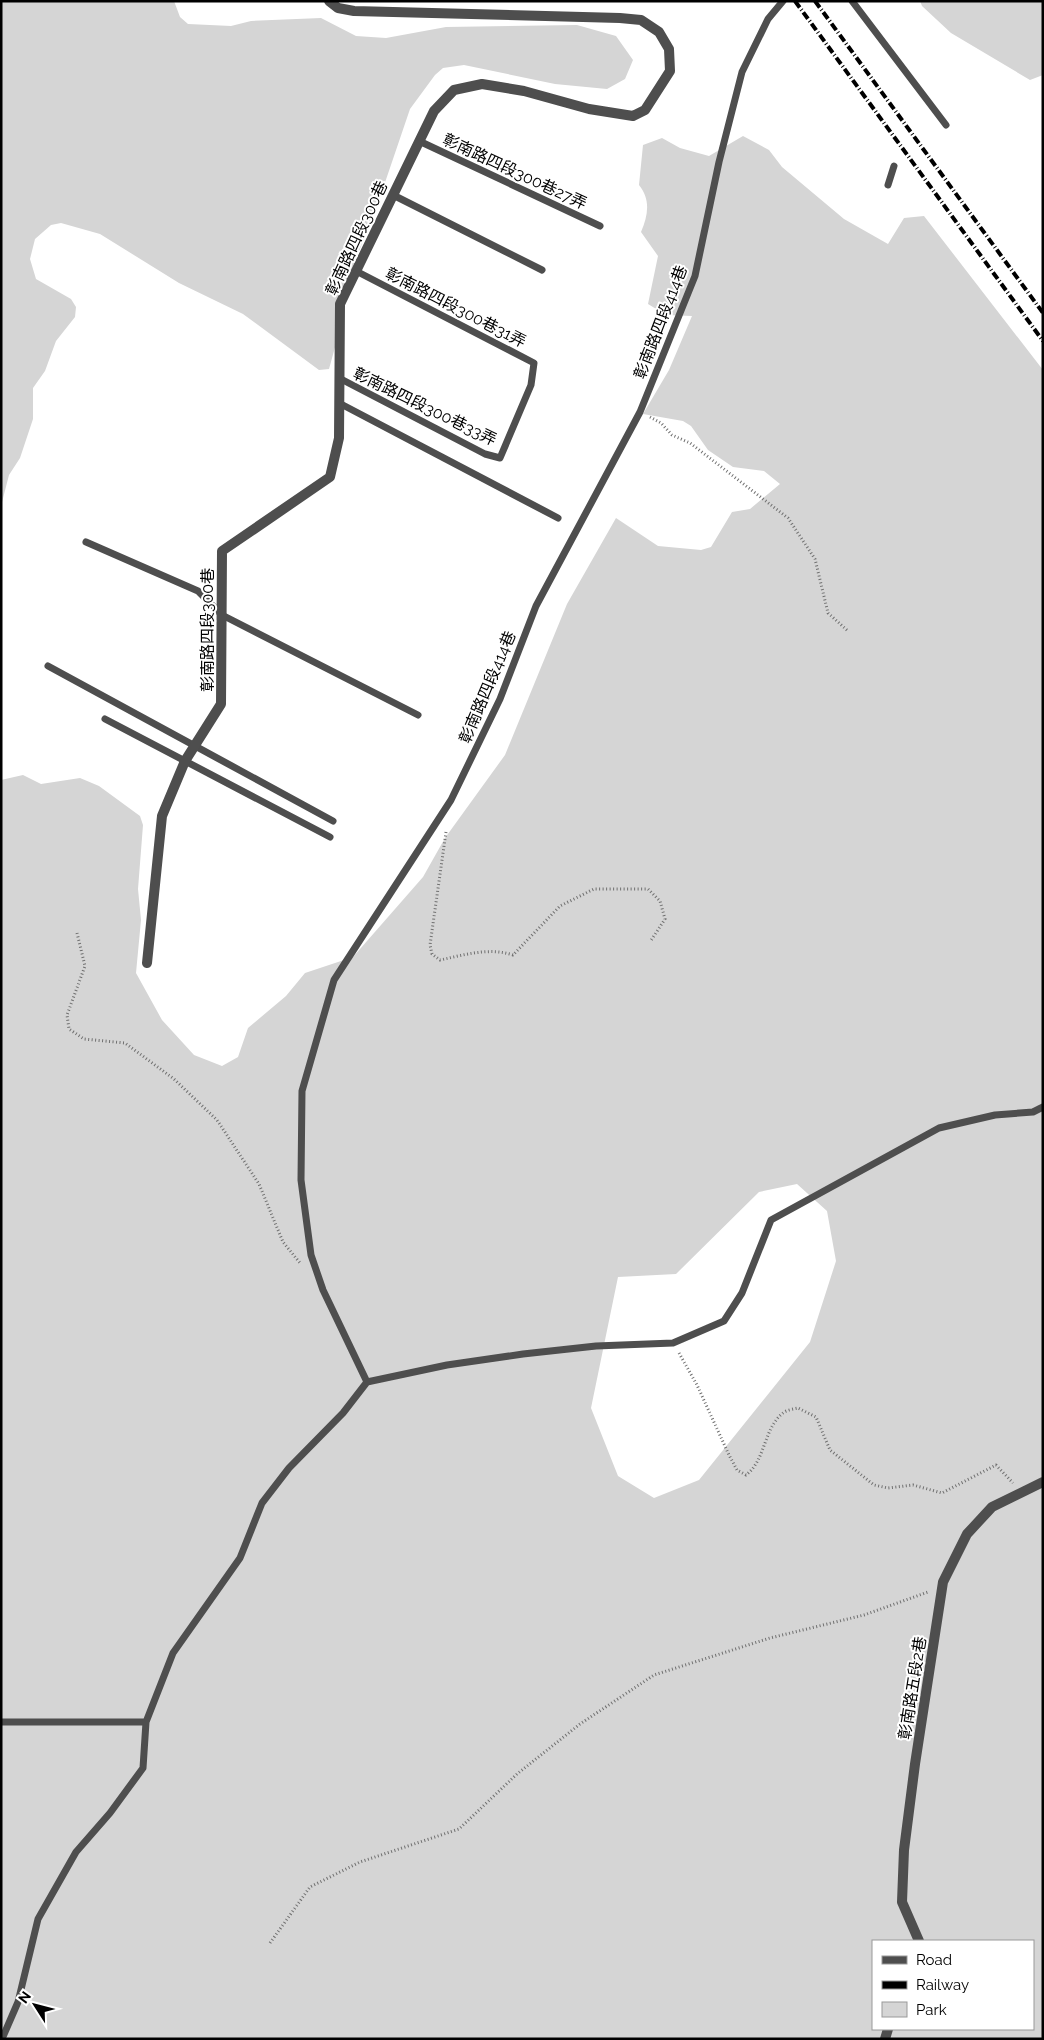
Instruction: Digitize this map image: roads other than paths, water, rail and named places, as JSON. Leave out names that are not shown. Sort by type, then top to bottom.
[{"type":"street","name":"彰南路四段300巷","points":[[147,963],[162,816],[185,761],[221,704],[222,552],[330,477],[339,438],[340,304],[434,111],[454,90],[482,84],[524,91],[589,109],[633,116],[645,110],[670,71],[668,49],[659,32],[641,20],[354,12],[338,8],[329,1]]},
{"type":"street","name":"彰南路五段2巷","points":[[919,1940],[902,1902],[904,1850],[943,1582],[967,1534],[992,1508],[1043,1482]]},
{"type":"lane","name":"彰南路四段414巷","points":[[367,1382],[324,1290],[311,1255],[301,1180],[302,1091],[334,980],[451,800],[500,699],[536,606],[640,412],[694,276],[719,162],[742,72],[768,19],[783,1]]},
{"type":"lane","points":[[852,1],[946,125]]},
{"type":"lane","name":"彰南路四段300巷27弄","points":[[420,141],[600,226]]},
{"type":"lane","points":[[888,185],[894,166]]},
{"type":"lane","points":[[393,195],[542,270]]},
{"type":"lane","name":"彰南路四段300巷31弄","points":[[356,271],[534,363],[530,385],[500,458]]},
{"type":"lane","name":"彰南路四段300巷33弄","points":[[339,378],[485,454],[500,458]]},
{"type":"lane","points":[[339,403],[558,518]]},
{"type":"lane","points":[[86,542],[198,591],[222,615],[418,715]]},
{"type":"lane","points":[[48,666],[333,821]]},
{"type":"lane","points":[[105,719],[330,838]]},
{"type":"lane","points":[[2,2039],[18,2002],[38,1919],[76,1852],[110,1813],[143,1768],[146,1722],[173,1653],[240,1558],[262,1503],[289,1468],[343,1413],[367,1382],[447,1365],[523,1354],[596,1346],[673,1343],[724,1321],[742,1293],[771,1220],[939,1128],[995,1114],[1033,1112],[1043,1108]]},
{"type":"lane","points":[[1,1722],[146,1722]]},
{"type":"railway","points":[[795,1],[1043,341]]},
{"type":"railway","points":[[815,1],[1043,313]]}]
